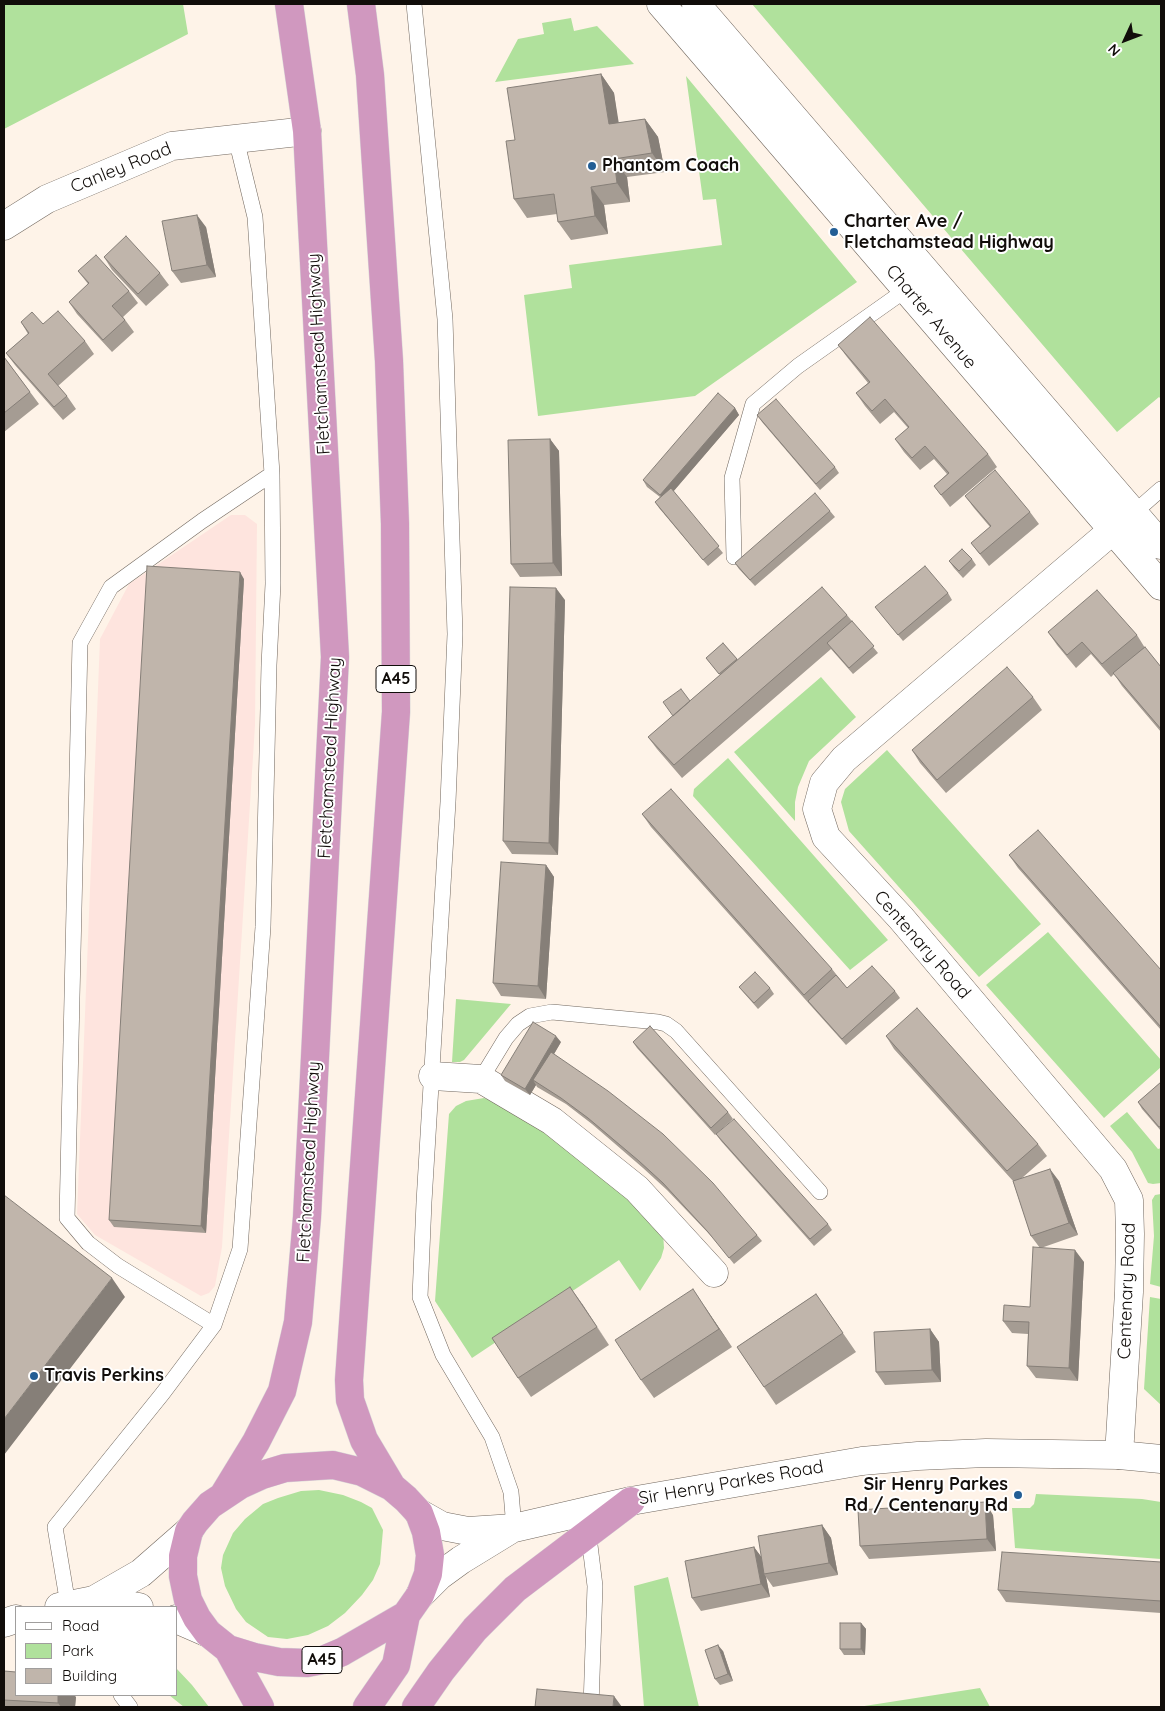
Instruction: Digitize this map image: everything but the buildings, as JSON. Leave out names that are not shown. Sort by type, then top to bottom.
[{"type":"highway","name":"Fletchamstead Highway","points":[[223,1496],[256,1442],[282,1391],[298,1322],[307,1217],[335,657],[307,132],[290,4]]},
{"type":"highway","name":"A45","points":[[361,4],[370,75],[389,361],[395,524],[396,712],[348,1380],[350,1400],[364,1440],[392,1487]]},
{"type":"highway","name":"A45","points":[[260,1707],[218,1641],[197,1618],[188,1600],[183,1576],[183,1556],[189,1531],[203,1512],[240,1485],[262,1475],[285,1468],[333,1465],[362,1472],[392,1487],[406,1499],[419,1513],[426,1532],[430,1554],[428,1574],[413,1605],[396,1665],[367,1707]]},
{"type":"highway","points":[[416,1707],[452,1657],[515,1589],[586,1522],[631,1501]]},
{"type":"highway","name":"A45","points":[[218,1641],[254,1658],[279,1662],[323,1660],[342,1652],[413,1605]]},
{"type":"street","name":"Charter Avenue","points":[[660,4],[1161,586]]},
{"type":"street","name":"Charter Avenue","points":[[696,4],[1161,545]]},
{"type":"street","name":"Canley Road","points":[[4,226],[46,199],[172,146],[307,132]]},
{"type":"street","name":"Centenary Road","points":[[1113,530],[844,759],[824,783],[817,809],[826,837],[900,918],[1113,1168],[1129,1200],[1129,1292],[1119,1455]]},
{"type":"street","points":[[433,1076],[481,1079],[552,1121],[637,1189],[714,1273]]},
{"type":"street","name":"Sir Henry Parkes Road","points":[[631,1501],[862,1461],[918,1456],[986,1453],[1119,1455],[1161,1459]]},
{"type":"street","points":[[419,1513],[442,1526],[468,1531],[586,1522]]},
{"type":"street","points":[[413,1605],[439,1576],[461,1560],[514,1528]]},
{"type":"street","points":[[96,1604],[142,1573],[189,1531]]},
{"type":"street","points":[[63,1606],[96,1604],[125,1606]]},
{"type":"street","points":[[178,1619],[218,1641]]},
{"type":"lane","points":[[414,4],[445,318],[456,634],[448,812],[420,1297],[443,1355],[492,1437],[511,1492],[514,1528]]},
{"type":"lane","points":[[63,1606],[55,1527],[163,1393],[214,1325],[240,1249],[262,936],[273,584],[272,474],[255,217],[236,139]]},
{"type":"lane","points":[[734,557],[732,478],[753,404],[798,366],[907,290]]},
{"type":"lane","points":[[214,1325],[118,1266],[88,1243],[67,1218],[80,643],[111,587],[202,521],[272,474]]},
{"type":"lane","points":[[1113,530],[1161,489]]},
{"type":"lane","points":[[481,1079],[506,1038],[518,1024],[530,1016],[552,1012],[666,1024],[676,1032],[820,1192]]},
{"type":"lane","points":[[586,1522],[595,1586],[592,1707]]},
{"type":"lane","points":[[122,1696],[130,1707]]},
{"type":"shaded area","points":[[231,515],[245,515],[257,524],[255,725],[222,1247],[215,1286],[209,1293],[201,1296],[95,1235],[77,1214],[100,639],[129,584]]},
{"type":"green space","points":[[4,4],[183,4],[188,34],[4,129]]},
{"type":"green space","points":[[752,4],[1161,4],[1161,399],[1159,397],[1117,432]]},
{"type":"green space","points":[[571,18],[574,31],[597,26],[634,64],[495,82],[518,39],[544,34],[542,23]]},
{"type":"green space","points":[[686,76],[857,282],[695,396],[538,416],[524,295],[572,288],[569,265],[722,245],[716,199],[703,200]]},
{"type":"green space","points":[[821,677],[856,717],[809,761],[798,787],[795,802],[795,821],[734,752]]},
{"type":"green space","points":[[887,750],[1041,924],[979,977],[849,831],[841,802],[845,789]]},
{"type":"green space","points":[[728,758],[888,940],[850,970],[693,796],[694,789]]},
{"type":"green space","points":[[1048,932],[1161,1060],[1161,1067],[1104,1118],[986,985]]},
{"type":"green space","points":[[456,999],[511,1004],[464,1060],[452,1062]]},
{"type":"green space","points":[[484,1098],[516,1110],[609,1180],[663,1232],[664,1248],[661,1258],[640,1291],[619,1260],[472,1358],[435,1301],[449,1114],[456,1106],[466,1101]]},
{"type":"green space","points":[[1127,1112],[1158,1149],[1161,1148],[1161,1183],[1148,1183],[1132,1152],[1110,1126]]},
{"type":"green space","points":[[1161,1194],[1161,1287],[1150,1284],[1154,1236],[1152,1200],[1155,1195]]},
{"type":"green space","points":[[1150,1297],[1161,1299],[1161,1405],[1144,1389]]},
{"type":"green space","points":[[319,1490],[343,1495],[372,1508],[383,1530],[380,1564],[373,1580],[362,1595],[345,1613],[328,1626],[308,1635],[287,1639],[268,1637],[246,1622],[236,1609],[225,1586],[221,1568],[223,1555],[233,1533],[245,1519],[263,1504],[301,1491]]},
{"type":"green space","points":[[1036,1494],[1142,1499],[1161,1502],[1161,1559],[1015,1548],[1012,1508],[1030,1508],[1034,1504]]},
{"type":"green space","points":[[668,1577],[699,1707],[644,1707],[634,1586]]},
{"type":"green space","points":[[178,1670],[209,1707],[184,1707],[170,1696],[178,1696]]},
{"type":"green space","points":[[980,1688],[990,1707],[858,1707]]},
{"type":"place","name":"Phantom Coach","points":[[592,166]]},
{"type":"place","name":"Charter Ave / Fletchamstead Highway","points":[[834,232]]},
{"type":"place","name":"Travis Perkins","points":[[34,1376]]},
{"type":"place","name":"Sir Henry Parkes Rd / Centenary Rd","points":[[1018,1495]]}]
